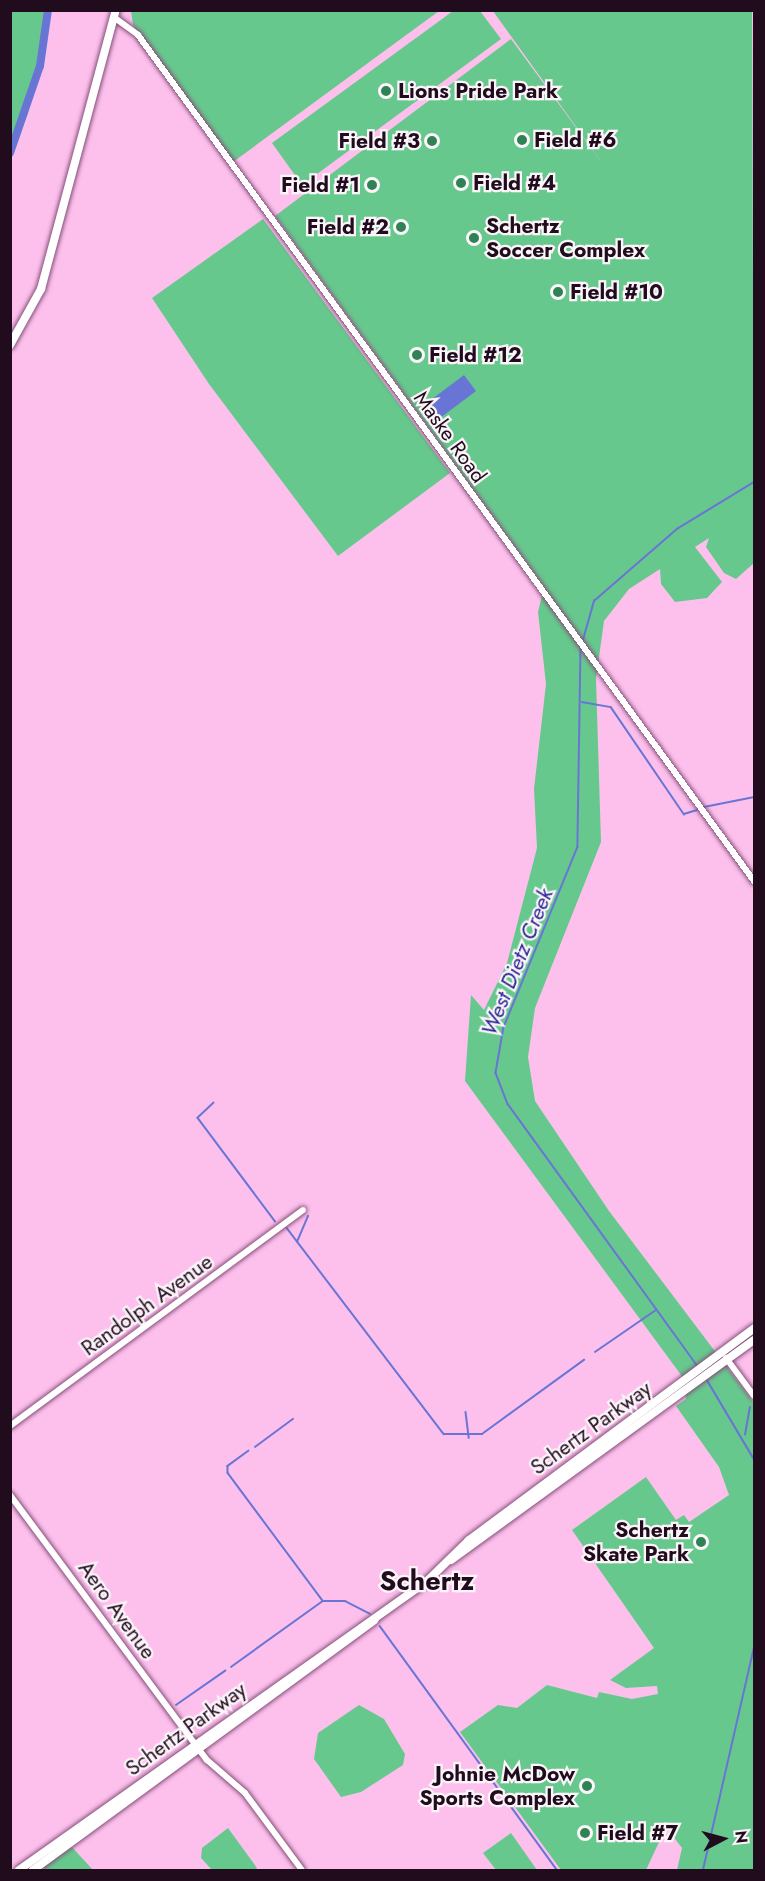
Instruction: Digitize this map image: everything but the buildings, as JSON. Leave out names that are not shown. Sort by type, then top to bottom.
[{"type":"main road","points":[[10,345],[41,289],[116,14]]},
{"type":"main road","name":"Schertz Parkway","points":[[726,1358],[754,1328]]},
{"type":"main road","name":"Schertz Parkway","points":[[19,1870],[43,1858],[199,1749],[374,1620],[529,1500],[754,1340]]},
{"type":"main road","name":"Schertz Parkway","points":[[33,1870],[43,1858]]},
{"type":"street","name":"Maske Road","points":[[116,14],[138,35],[754,881]]},
{"type":"street","name":"Randolph Avenue","points":[[10,1426],[303,1210]]},
{"type":"street","points":[[726,1358],[754,1396]]},
{"type":"street","name":"Aero Avenue","points":[[10,1495],[199,1749],[245,1793],[302,1870]]},
{"type":"green space","points":[[11,10],[47,11],[28,113],[11,160]]},
{"type":"green space","points":[[752,10],[754,563],[736,579],[724,573],[706,547],[709,538],[695,547],[722,582],[707,598],[675,602],[661,584],[660,569],[629,589],[604,621],[596,679],[601,842],[535,1008],[528,1057],[535,1101],[609,1211],[754,1403],[754,1870],[677,1870],[682,1848],[666,1827],[646,1870],[561,1870],[460,1732],[498,1705],[517,1708],[547,1685],[597,1698],[599,1692],[632,1699],[658,1694],[657,1686],[626,1688],[610,1680],[654,1648],[572,1530],[646,1477],[676,1520],[684,1515],[689,1522],[729,1495],[719,1467],[676,1406],[686,1399],[684,1379],[465,1081],[471,995],[484,1010],[507,963],[537,848],[534,789],[546,684],[538,612],[544,587],[275,216],[511,39],[605,167],[493,11]]},
{"type":"green space","points":[[131,11],[439,11],[233,162],[133,25]]},
{"type":"green space","name":"Lions Pride Park","points":[[453,11],[480,11],[501,39],[302,185],[272,143]]},
{"type":"green space","points":[[263,219],[450,473],[338,556],[209,384],[152,298]]},
{"type":"green space","points":[[359,1705],[384,1719],[405,1754],[403,1765],[361,1792],[341,1797],[314,1759],[318,1733]]},
{"type":"green space","points":[[228,1828],[257,1868],[255,1870],[212,1870],[201,1858],[202,1848]]},
{"type":"green space","points":[[511,1833],[537,1870],[496,1870],[483,1853]]},
{"type":"green space","points":[[71,1846],[93,1870],[46,1870],[43,1866]]},
{"type":"water","points":[[464,375],[476,391],[440,418],[428,402]]},
{"type":"waterway","points":[[10,153],[40,66],[48,10]]},
{"type":"waterway","name":"West Dietz Creek","points":[[583,640],[594,601],[677,529],[754,482]]},
{"type":"waterway","name":"West Dietz Creek","points":[[581,647],[578,847],[504,1027],[496,1073],[508,1104],[698,1366]]},
{"type":"waterway","points":[[582,702],[611,707],[684,814],[697,810]]},
{"type":"waterway","points":[[704,807],[754,797]]},
{"type":"waterway","points":[[214,1103],[198,1118],[275,1221]]},
{"type":"waterway","points":[[297,1242],[308,1216]]},
{"type":"waterway","points":[[287,1228],[444,1434],[482,1434],[584,1360]]},
{"type":"waterway","points":[[595,1352],[656,1310]]},
{"type":"waterway","name":"West Dietz Creek","points":[[706,1378],[754,1459]]},
{"type":"waterway","points":[[745,1435],[750,1407]]},
{"type":"waterway","points":[[466,1412],[469,1438]]},
{"type":"waterway","points":[[255,1447],[293,1419]]},
{"type":"waterway","points":[[249,1451],[228,1466],[228,1473],[323,1601]]},
{"type":"waterway","points":[[231,1667],[323,1601],[345,1601],[370,1614]]},
{"type":"waterway","points":[[380,1626],[557,1870]]},
{"type":"waterway","name":"West Dietz Creek","points":[[703,1870],[754,1647]]},
{"type":"waterway","points":[[176,1705],[225,1671]]},
{"type":"place","name":"Lions Pride Park","points":[[386,91]]},
{"type":"place","name":"Field #6","points":[[522,140]]},
{"type":"place","name":"Field #3","points":[[432,141]]},
{"type":"place","name":"Field #4","points":[[461,183]]},
{"type":"place","name":"Field #1","points":[[372,185]]},
{"type":"place","name":"Field #2","points":[[401,227]]},
{"type":"place","name":"Schertz Soccer Complex","points":[[474,238]]},
{"type":"place","name":"Field #10","points":[[558,292]]},
{"type":"place","name":"Field #12","points":[[417,355]]},
{"type":"place","name":"Schertz Skate Park","points":[[701,1542]]},
{"type":"place","name":"Johnie McDow Sports Complex","points":[[587,1786]]},
{"type":"place","name":"Field #7","points":[[585,1833]]},
{"type":"district","name":"Schertz","points":[[427,1581]]}]
